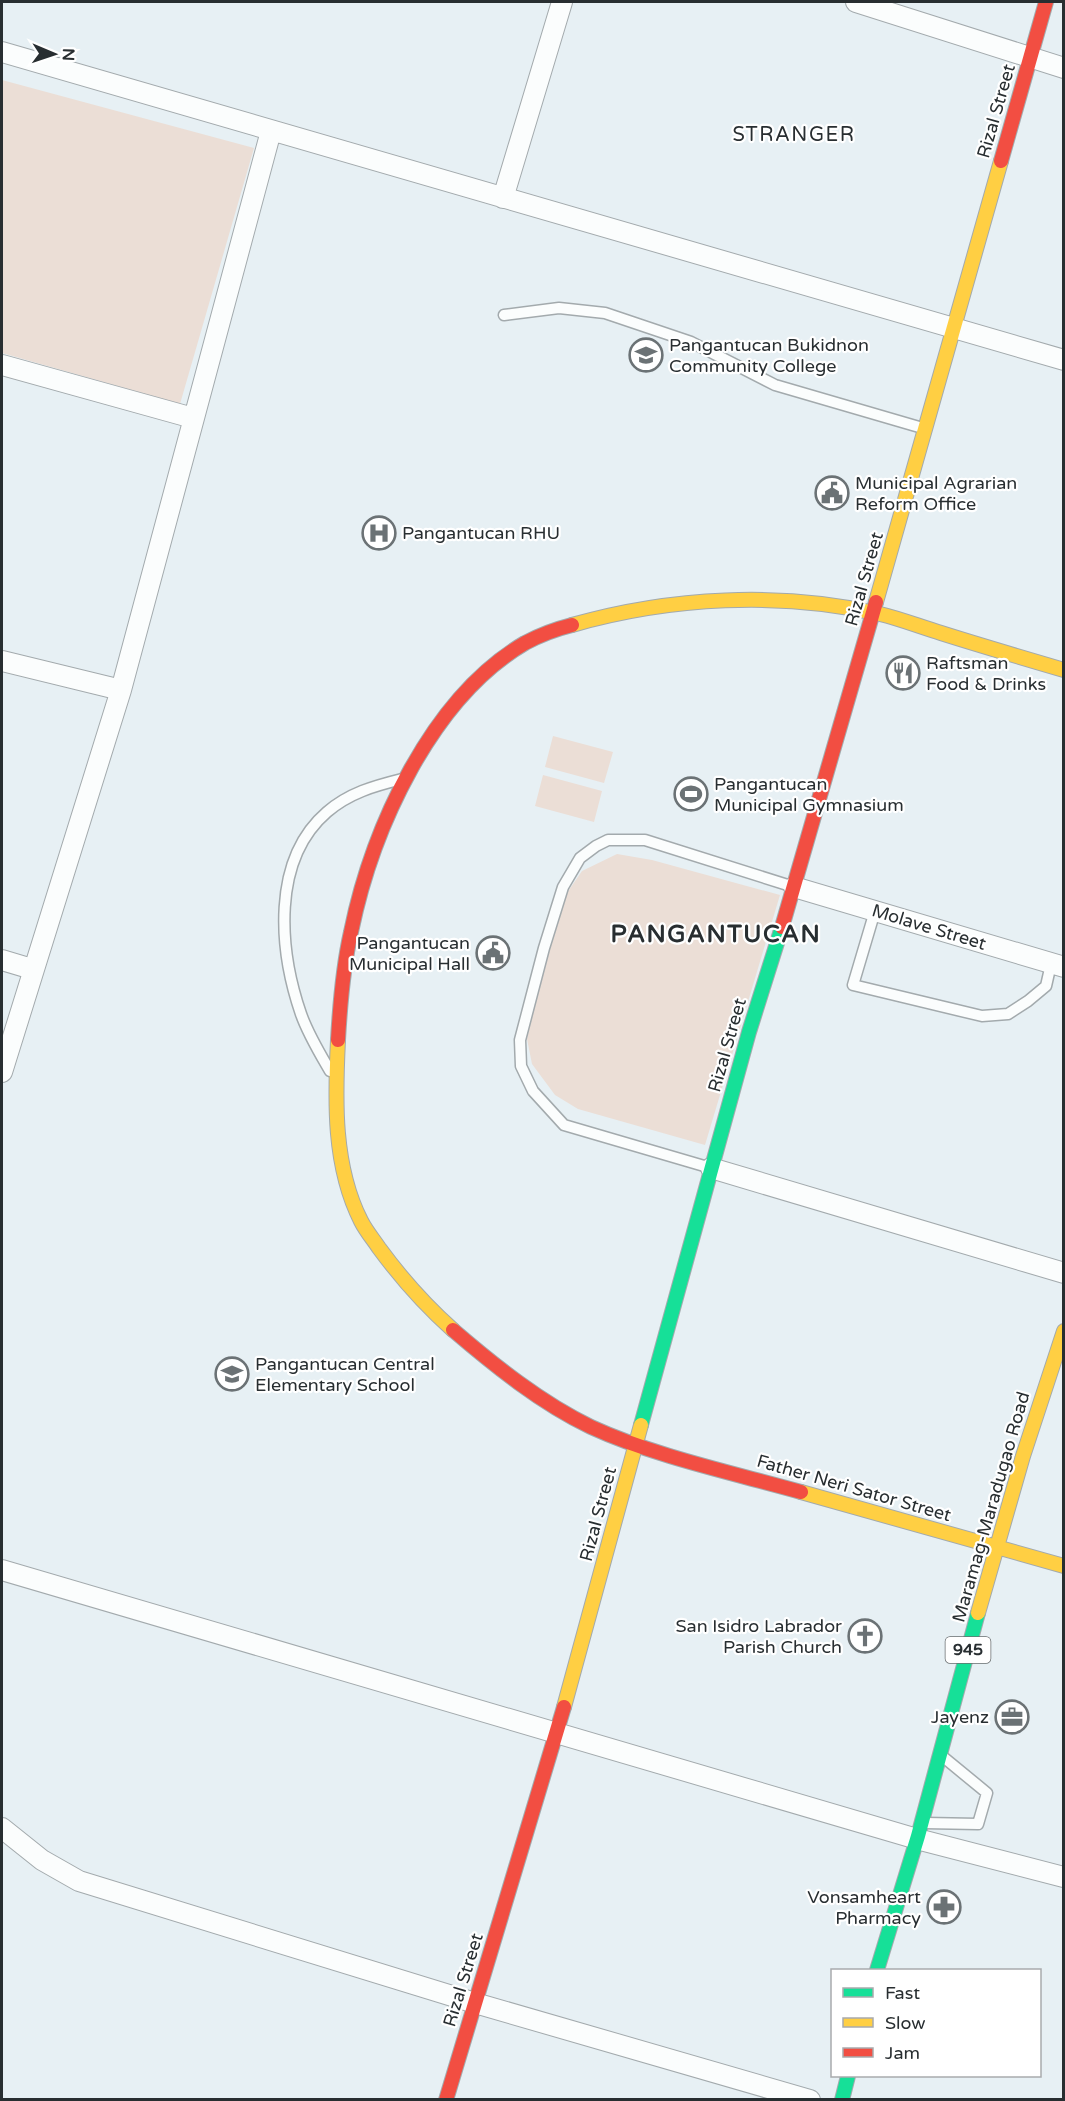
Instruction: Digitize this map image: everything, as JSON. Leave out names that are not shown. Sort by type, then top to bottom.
[{"type":"street","points":[[503,198],[562,2]]},
{"type":"street","points":[[856,2],[1064,68]]},
{"type":"street","name":"Rizal Street","points":[[446,2100],[557,1734],[752,1023],[794,887],[1047,2]]},
{"type":"street","points":[[2,52],[954,330],[1064,360]]},
{"type":"street","points":[[2,1072],[32,969],[121,690],[271,130]]},
{"type":"street","points":[[2,365],[192,418]]},
{"type":"street","name":"Father Neri Sator Street","points":[[1064,670],[873,612],[818,604],[724,601],[671,605],[620,613],[571,626],[526,642],[496,664],[466,693],[435,731],[408,777],[382,831],[352,928],[343,978],[336,1080],[338,1131],[346,1181],[362,1223],[391,1266],[434,1315],[540,1398],[583,1423],[635,1445],[1064,1566]]},
{"type":"street","points":[[2,661],[121,690]]},
{"type":"street","name":"Molave Street","points":[[794,887],[1057,965]]},
{"type":"street","points":[[2,960],[32,969]]},
{"type":"street","points":[[711,1168],[1064,1273]]},
{"type":"street","name":"Maramag-Maradugao Road","points":[[878,1969],[919,1831],[1039,1404],[1064,1331]]},
{"type":"street","points":[[2,1570],[557,1734],[919,1831],[1064,1877]]},
{"type":"street","points":[[2,1828],[42,1860],[79,1881],[475,2003],[810,2100]]},
{"type":"street","points":[[842,2100],[848,2077]]},
{"type":"lane","points":[[504,315],[559,308],[605,313],[691,342],[775,385],[926,429]]},
{"type":"lane","points":[[336,1080],[316,1047],[301,1014],[290,973],[284,916],[291,867],[305,836],[327,812],[358,791],[408,777]]},
{"type":"lane","points":[[711,1168],[564,1125],[533,1091],[520,1066],[520,1040],[544,948],[563,887],[580,858],[608,840],[645,840],[794,887]]},
{"type":"lane","points":[[875,911],[853,985],[982,1016],[996,1016],[1008,1014],[1017,1009],[1046,986],[1057,965]]},
{"type":"lane","points":[[919,1831],[978,1824],[987,1793],[940,1754]]},
{"type":"shaded area","points":[[2,80],[254,148],[180,404],[2,353]]},
{"type":"shaded area","points":[[553,736],[613,752],[604,783],[545,767]]},
{"type":"shaded area","points":[[543,775],[602,791],[594,822],[535,806]]},
{"type":"shaded area","points":[[617,854],[652,860],[780,895],[705,1145],[578,1109],[555,1095],[532,1064],[527,1039],[560,903],[582,871]]},
{"type":"traffic: fast","points":[[641,1425],[749,1032],[782,927]]},
{"type":"traffic: fast","points":[[877,1969],[918,1836],[978,1613]]},
{"type":"traffic: fast","points":[[842,2100],[848,2077]]},
{"type":"traffic: slow","points":[[876,602],[1001,161]]},
{"type":"traffic: slow","points":[[572,625],[647,608],[686,603],[725,600],[803,602],[888,616],[1064,670]]},
{"type":"traffic: slow","points":[[338,1040],[336,1086],[338,1132],[345,1178],[352,1200],[363,1225],[387,1259],[423,1301],[453,1330]]},
{"type":"traffic: slow","points":[[978,1613],[1023,1456],[1064,1331]]},
{"type":"traffic: slow","points":[[564,1707],[641,1425]]},
{"type":"traffic: slow","points":[[801,1492],[1064,1566]]},
{"type":"traffic: jam","points":[[1001,161],[1046,2]]},
{"type":"traffic: jam","points":[[782,927],[876,602]]},
{"type":"traffic: jam","points":[[338,1040],[346,959],[361,892],[390,810],[411,770],[434,731],[461,697],[491,667],[525,643],[548,632],[572,625]]},
{"type":"traffic: jam","points":[[453,1330],[519,1383],[554,1407],[591,1427],[641,1447],[801,1492]]},
{"type":"traffic: jam","points":[[446,2100],[564,1707]]},
{"type":"place","name":"Pangantucan Bukidnon Community College","points":[[646,355]]},
{"type":"place","name":"Municipal Agrarian Reform Office","points":[[832,493]]},
{"type":"place","name":"Pangantucan RHU","points":[[379,533]]},
{"type":"place","name":"Raftsman Food & Drinks","points":[[903,673]]},
{"type":"place","name":"Pangantucan Municipal Gymnasium","points":[[691,794]]},
{"type":"place","name":"Pangantucan Municipal Hall","points":[[493,953]]},
{"type":"place","name":"Pangantucan Central Elementary School","points":[[232,1374]]},
{"type":"place","name":"San Isidro Labrador Parish Church","points":[[865,1636]]},
{"type":"place","name":"Jayenz","points":[[1012,1717]]},
{"type":"place","name":"Vonsamheart Pharmacy","points":[[944,1907]]},
{"type":"district","name":"STRANGER","points":[[794,135]]},
{"type":"district","name":"PANGANTUCAN","points":[[716,934]]}]
